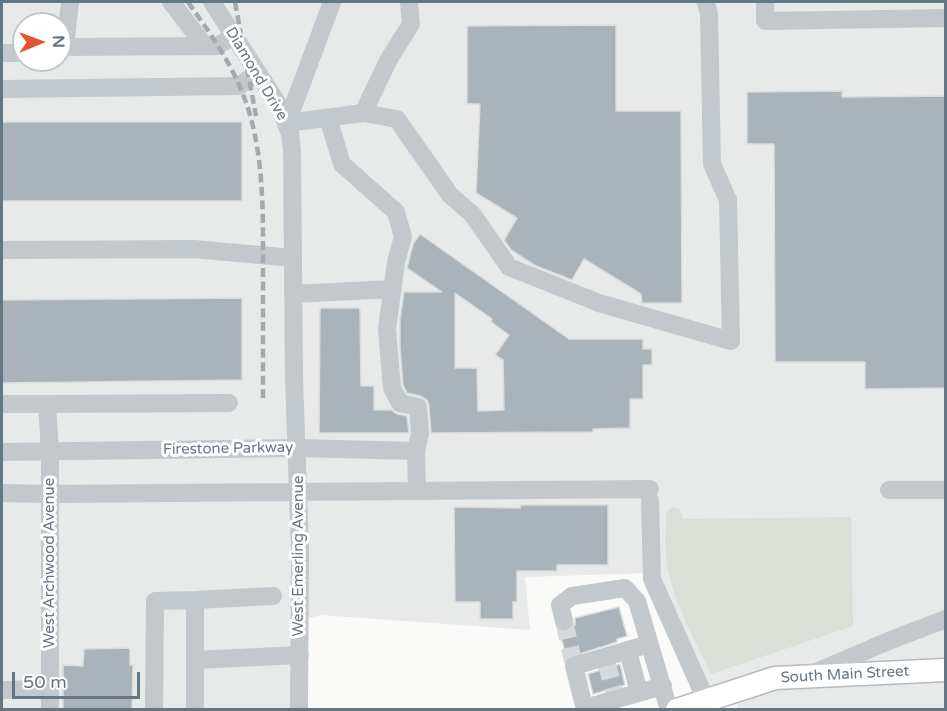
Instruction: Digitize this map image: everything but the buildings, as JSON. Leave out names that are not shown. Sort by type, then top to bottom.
[{"type":"main road","name":"South Main Street","points":[[677,710],[775,678],[945,670]]},
{"type":"street","points":[[171,2],[205,46]]},
{"type":"street","name":"Diamond Drive","points":[[213,2],[280,107],[287,123],[292,150],[293,258]]},
{"type":"street","points":[[332,2],[287,123],[363,113],[397,119],[450,195],[472,214],[509,267],[599,303],[731,341],[728,200],[712,164],[704,6]]},
{"type":"street","points":[[363,113],[389,59],[411,24],[409,2]]},
{"type":"street","points":[[765,2],[765,21],[945,18]]},
{"type":"street","points":[[72,47],[217,46],[234,36]]},
{"type":"street","points":[[2,89],[239,86],[257,73]]},
{"type":"street","points":[[328,118],[342,164],[396,212],[403,237],[387,329],[392,388],[400,403],[418,407],[420,434],[416,451],[417,490]]},
{"type":"street","points":[[2,250],[194,249],[293,258]]},
{"type":"street","name":"West Emerling Avenue","points":[[293,258],[300,491],[299,710]]},
{"type":"street","points":[[293,294],[393,289]]},
{"type":"street","points":[[2,404],[229,403]]},
{"type":"street","name":"West Archwood Avenue","points":[[47,404],[50,452],[50,710]]},
{"type":"street","name":"Firestone Parkway","points":[[2,452],[297,448],[416,451]]},
{"type":"street","points":[[2,492],[50,494],[417,490],[650,494],[652,579],[706,700]]},
{"type":"street","points":[[889,490],[945,490]]},
{"type":"street","points":[[564,621],[560,605],[572,596],[625,588],[637,601],[669,710]]},
{"type":"street","points":[[154,710],[154,601],[273,596]]},
{"type":"street","points":[[195,600],[195,710]]},
{"type":"street","points":[[807,676],[945,619]]},
{"type":"street","points":[[650,644],[606,659],[573,664],[585,709],[616,695],[639,693],[663,686]]},
{"type":"street","points":[[628,651],[639,693]]},
{"type":"street","points":[[195,660],[300,655]]},
{"type":"street","points":[[2,690],[50,689]]},
{"type":"shaded area","points":[[2,2],[945,2],[945,709],[738,709],[734,692],[706,700],[651,573],[525,577],[530,630],[321,615],[300,620],[299,709],[2,709]]},
{"type":"shaded area","points":[[673,507],[679,509],[683,519],[851,517],[853,626],[711,674],[677,601],[668,570],[665,544],[666,513]]},
{"type":"tunnel","points":[[564,621],[573,661]]},
{"type":"tunnel","points":[[606,661],[614,691]]},
{"type":"railway","points":[[188,2],[233,72],[251,117],[259,158],[263,243],[263,398]]},
{"type":"railway","points":[[235,2],[256,116]]}]
